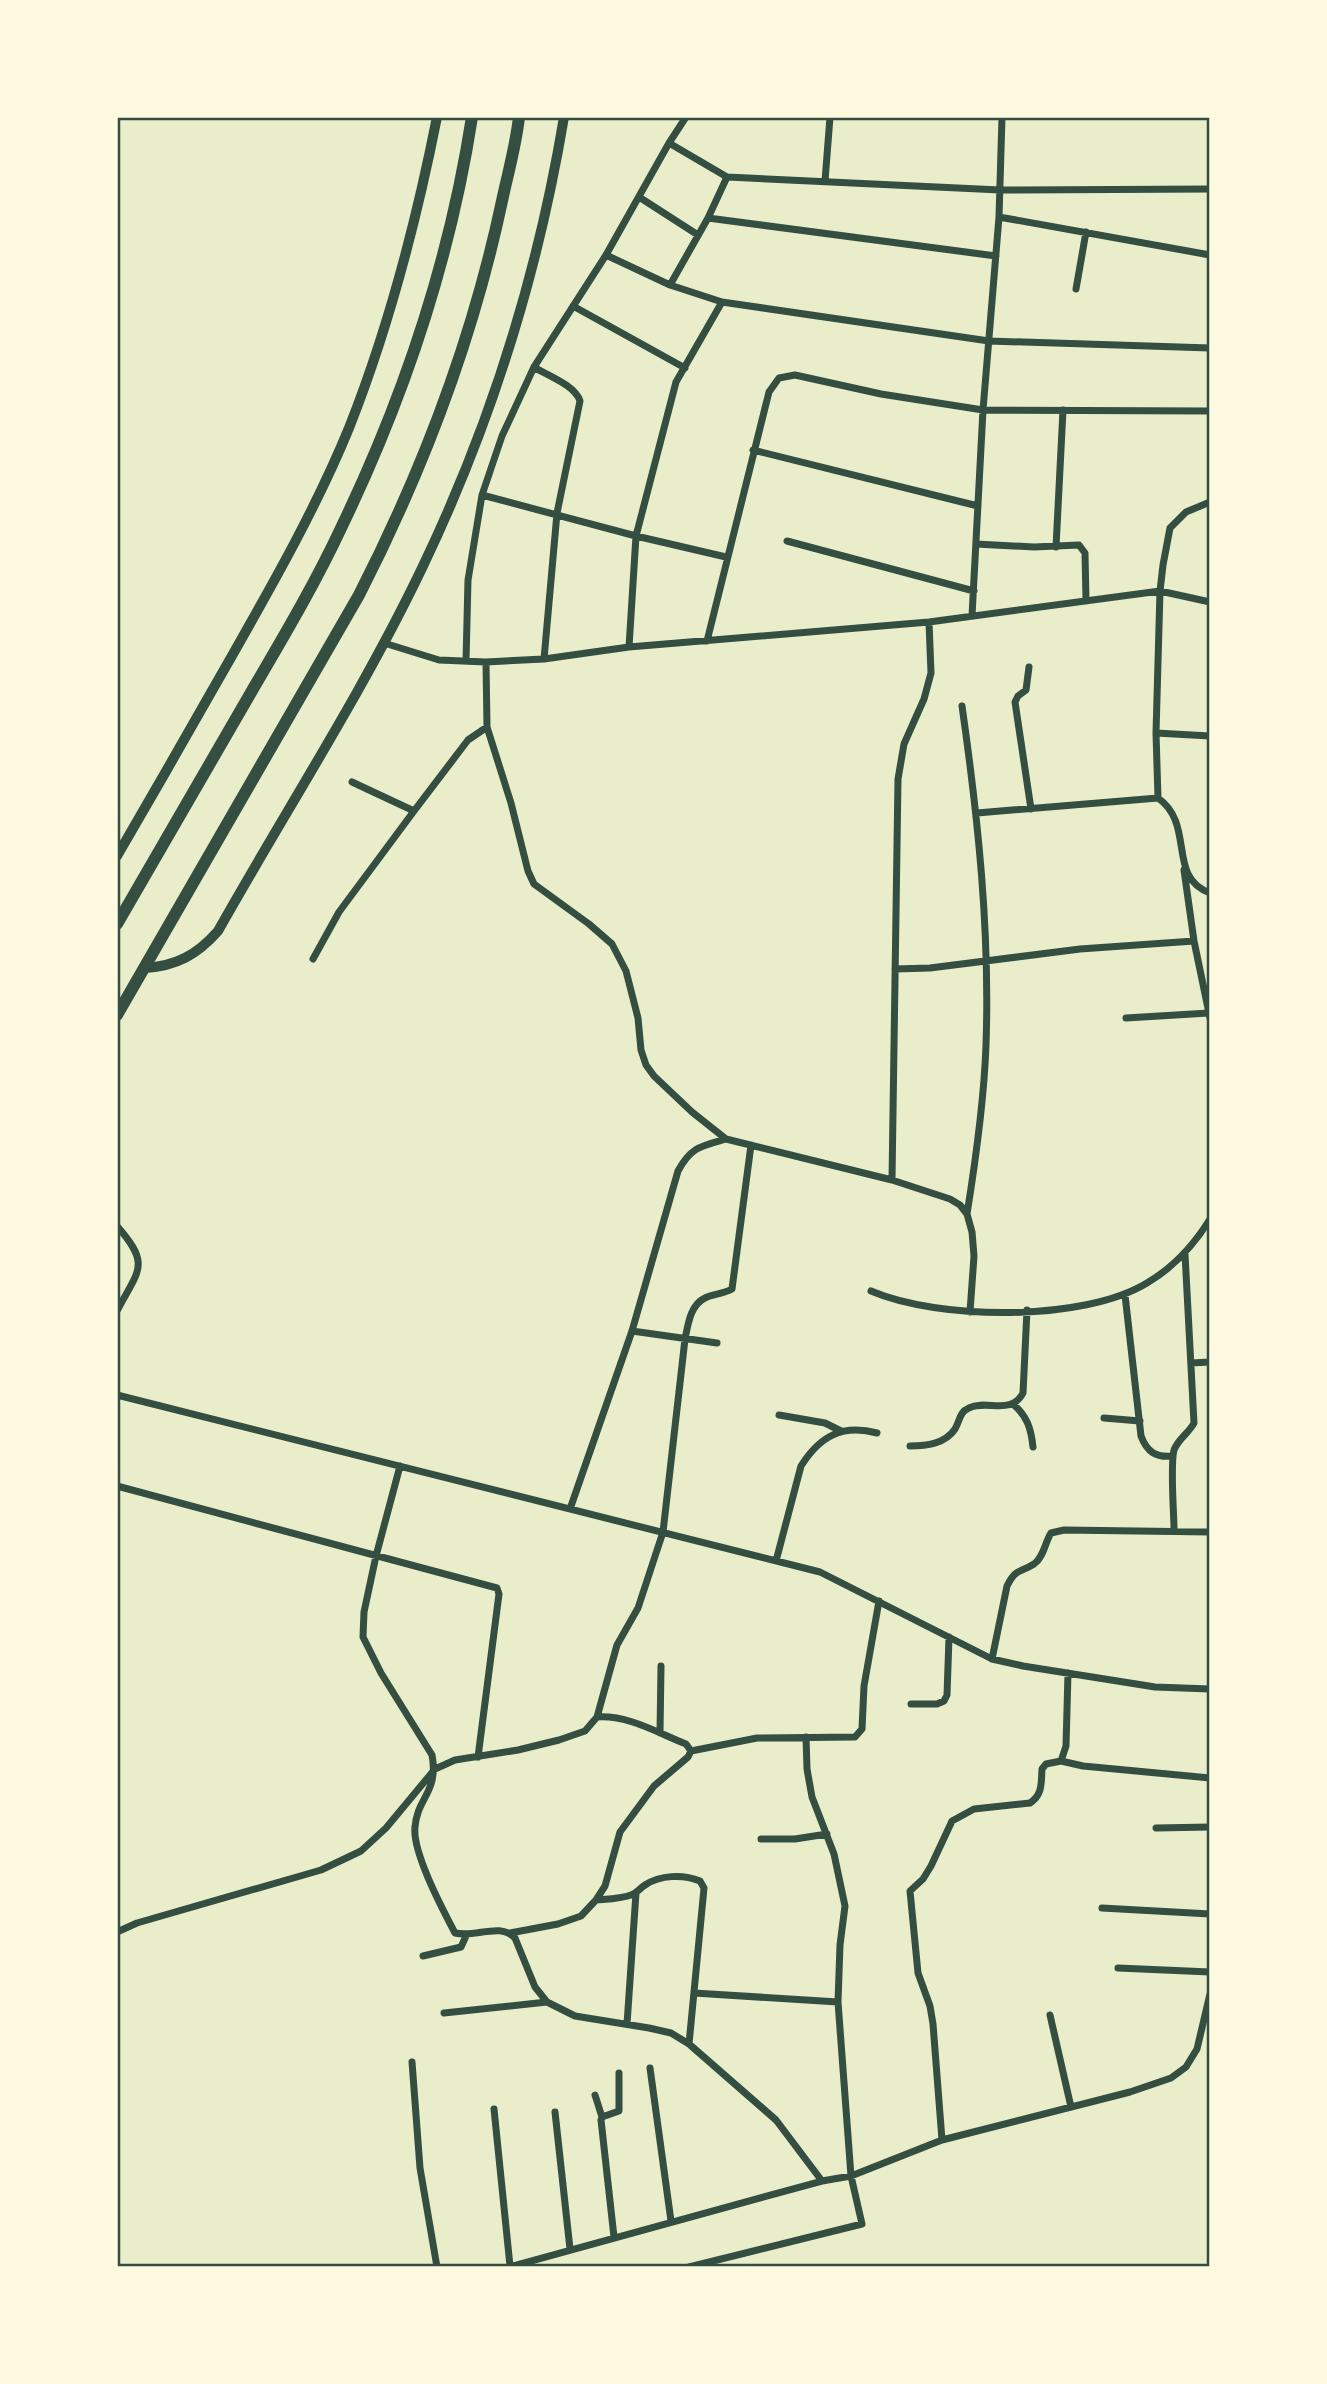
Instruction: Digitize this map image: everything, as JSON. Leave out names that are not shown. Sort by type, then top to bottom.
[{"type":"main road","points":[[117,924],[287,631],[342,526],[382,436],[412,357],[442,260],[466,155],[471,117]]},
{"type":"main road","points":[[117,1015],[353,606],[388,540],[424,455],[464,345],[494,239],[519,117]]},
{"type":"street","points":[[117,856],[253,620],[310,514],[349,428],[406,258],[437,117]]},
{"type":"street","points":[[145,968],[178,962],[206,944],[218,931],[384,643],[424,565],[480,433],[520,317],[553,181],[565,117]]},
{"type":"street","points":[[466,662],[468,580],[482,495],[502,436],[534,367],[606,256],[686,117]]},
{"type":"street","points":[[825,181],[830,117]]},
{"type":"street","points":[[972,616],[999,217],[1002,117]]},
{"type":"street","points":[[669,143],[727,177],[1000,190],[1210,189]]},
{"type":"street","points":[[670,285],[708,218],[727,177]]},
{"type":"street","points":[[639,197],[698,235]]},
{"type":"street","points":[[999,217],[1210,254]]},
{"type":"street","points":[[708,218],[996,256]]},
{"type":"street","points":[[1076,289],[1086,232]]},
{"type":"street","points":[[606,256],[670,285],[722,302],[989,341],[1210,348]]},
{"type":"street","points":[[629,647],[636,536],[677,382],[722,302]]},
{"type":"street","points":[[573,306],[685,368]]},
{"type":"street","points":[[534,367],[573,390],[580,401],[557,513],[544,659]]},
{"type":"street","points":[[707,640],[753,450],[769,392],[779,378],[794,375],[881,394],[984,410],[1210,411]]},
{"type":"street","points":[[1056,547],[1063,410]]},
{"type":"street","points":[[753,450],[978,506]]},
{"type":"street","points":[[482,495],[726,557]]},
{"type":"street","points":[[1158,798],[1156,733],[1160,591],[1170,528],[1186,512],[1210,502]]},
{"type":"street","points":[[788,541],[974,591]]},
{"type":"street","points":[[976,544],[1056,547],[1079,545],[1083,548],[1086,601]]},
{"type":"street","points":[[384,643],[439,660],[485,662],[544,659],[629,647],[929,622],[1160,591],[1210,602]]},
{"type":"street","points":[[892,1180],[898,779],[904,744],[924,699],[931,673],[929,622]]},
{"type":"street","points":[[485,662],[487,727],[511,803],[528,872],[534,884],[589,924],[611,944],[626,971],[638,1018],[641,1050],[646,1065],[654,1076],[726,1139],[892,1180],[950,1199],[960,1205],[967,1214],[972,1232],[974,1256],[970,1312]]},
{"type":"street","points":[[1029,667],[1026,690],[1015,702],[1031,809]]},
{"type":"street","points":[[962,706],[977,813],[987,960],[986,1046],[978,1143],[967,1214]]},
{"type":"street","points":[[313,959],[340,912],[414,811],[468,740],[487,727]]},
{"type":"street","points":[[1156,733],[1210,736]]},
{"type":"street","points":[[352,782],[414,811]]},
{"type":"street","points":[[977,813],[1158,798],[1174,814],[1182,838],[1194,941],[1207,980],[1209,1015],[1126,1018]]},
{"type":"street","points":[[1184,866],[1194,884],[1210,893]]},
{"type":"street","points":[[895,970],[1080,949],[1194,941]]},
{"type":"street","points":[[570,1508],[632,1331],[678,1171],[687,1156],[705,1145],[726,1139]]},
{"type":"street","points":[[117,1932],[136,1923],[321,1870],[361,1851],[386,1828],[435,1769],[455,1760],[559,1740],[584,1731],[597,1717],[617,1645],[638,1608],[663,1532],[685,1339],[694,1307],[705,1298],[732,1289],[751,1145]]},
{"type":"street","points":[[871,1291],[917,1306],[970,1312],[1092,1305],[1125,1295],[1147,1284],[1185,1254],[1210,1219]]},
{"type":"street","points":[[117,1226],[137,1251],[138,1269],[117,1311]]},
{"type":"street","points":[[1174,1530],[1173,1456],[1179,1441],[1191,1430],[1194,1423],[1185,1254]]},
{"type":"street","points":[[1125,1295],[1145,1446],[1152,1454],[1173,1456]]},
{"type":"street","points":[[911,1446],[923,1446],[948,1436],[956,1428],[958,1418],[965,1409],[975,1406],[1002,1407],[1021,1398],[1027,1310]]},
{"type":"street","points":[[632,1331],[717,1343]]},
{"type":"street","points":[[1191,1363],[1210,1362]]},
{"type":"street","points":[[117,1395],[820,1572],[992,1658],[1023,1666],[1155,1686],[1210,1689]]},
{"type":"street","points":[[1013,1404],[1024,1413],[1032,1447]]},
{"type":"street","points":[[779,1415],[825,1423],[841,1431]]},
{"type":"street","points":[[1104,1418],[1140,1421]]},
{"type":"street","points":[[776,1561],[801,1466],[814,1448],[841,1431],[859,1429],[877,1433]]},
{"type":"street","points":[[400,1466],[376,1556],[364,1612],[363,1637],[381,1673],[432,1755],[435,1769],[415,1827],[417,1845],[431,1883],[455,1933],[466,1936],[504,1930],[515,1938],[535,1987],[547,2002],[575,2016],[671,2033],[689,2044],[776,2120],[822,2182]]},
{"type":"street","points":[[117,1486],[497,1588],[499,1594],[478,1756]]},
{"type":"street","points":[[992,1658],[1007,1586],[1012,1577],[1023,1568],[1034,1564],[1042,1555],[1045,1541],[1052,1533],[1064,1530],[1210,1532]]},
{"type":"street","points":[[691,1751],[757,1738],[848,1738],[859,1734],[862,1729],[864,1686],[879,1601]]},
{"type":"street","points":[[911,1704],[937,1704],[944,1701],[947,1695],[949,1637]]},
{"type":"street","points":[[660,1733],[661,1667]]},
{"type":"street","points":[[1060,1761],[1066,1746],[1068,1673]]},
{"type":"street","points":[[597,1717],[625,1718],[686,1744],[691,1751]]},
{"type":"street","points":[[690,2267],[862,2224],[851,2176],[838,2002],[840,1945],[845,1906],[841,1878],[827,1834],[811,1797],[806,1737]]},
{"type":"street","points":[[510,1933],[558,1924],[580,1916],[597,1900],[605,1886],[620,1832],[654,1786],[688,1757],[691,1751]]},
{"type":"street","points":[[942,2140],[933,2024],[930,2006],[918,1973],[910,1891],[927,1873],[952,1821],[974,1809],[1030,1803],[1040,1792],[1042,1769],[1046,1764],[1060,1761],[1083,1766],[1210,1778]]},
{"type":"street","points":[[1156,1828],[1210,1827]]},
{"type":"street","points":[[761,1839],[795,1839],[827,1834]]},
{"type":"street","points":[[597,1900],[626,1897],[666,1877],[700,1881],[704,1888],[689,2044]]},
{"type":"street","points":[[627,2024],[636,1893]]},
{"type":"street","points":[[1102,1908],[1210,1914]]},
{"type":"street","points":[[423,1956],[461,1947],[466,1936]]},
{"type":"street","points":[[1118,1968],[1210,1972]]},
{"type":"street","points":[[694,1993],[838,2002]]},
{"type":"street","points":[[494,2109],[509,2267],[671,2221],[851,2176],[942,2140],[1171,2078],[1186,2067],[1197,2049],[1210,1994]]},
{"type":"street","points":[[444,2013],[547,2002]]},
{"type":"street","points":[[1050,2015],[1071,2107]]},
{"type":"street","points":[[412,2062],[420,2168],[437,2267]]},
{"type":"street","points":[[650,2068],[671,2221]]},
{"type":"street","points":[[602,2117],[619,2111],[619,2074]]},
{"type":"street","points":[[595,2095],[602,2117],[614,2237]]},
{"type":"street","points":[[555,2112],[570,2249]]}]
